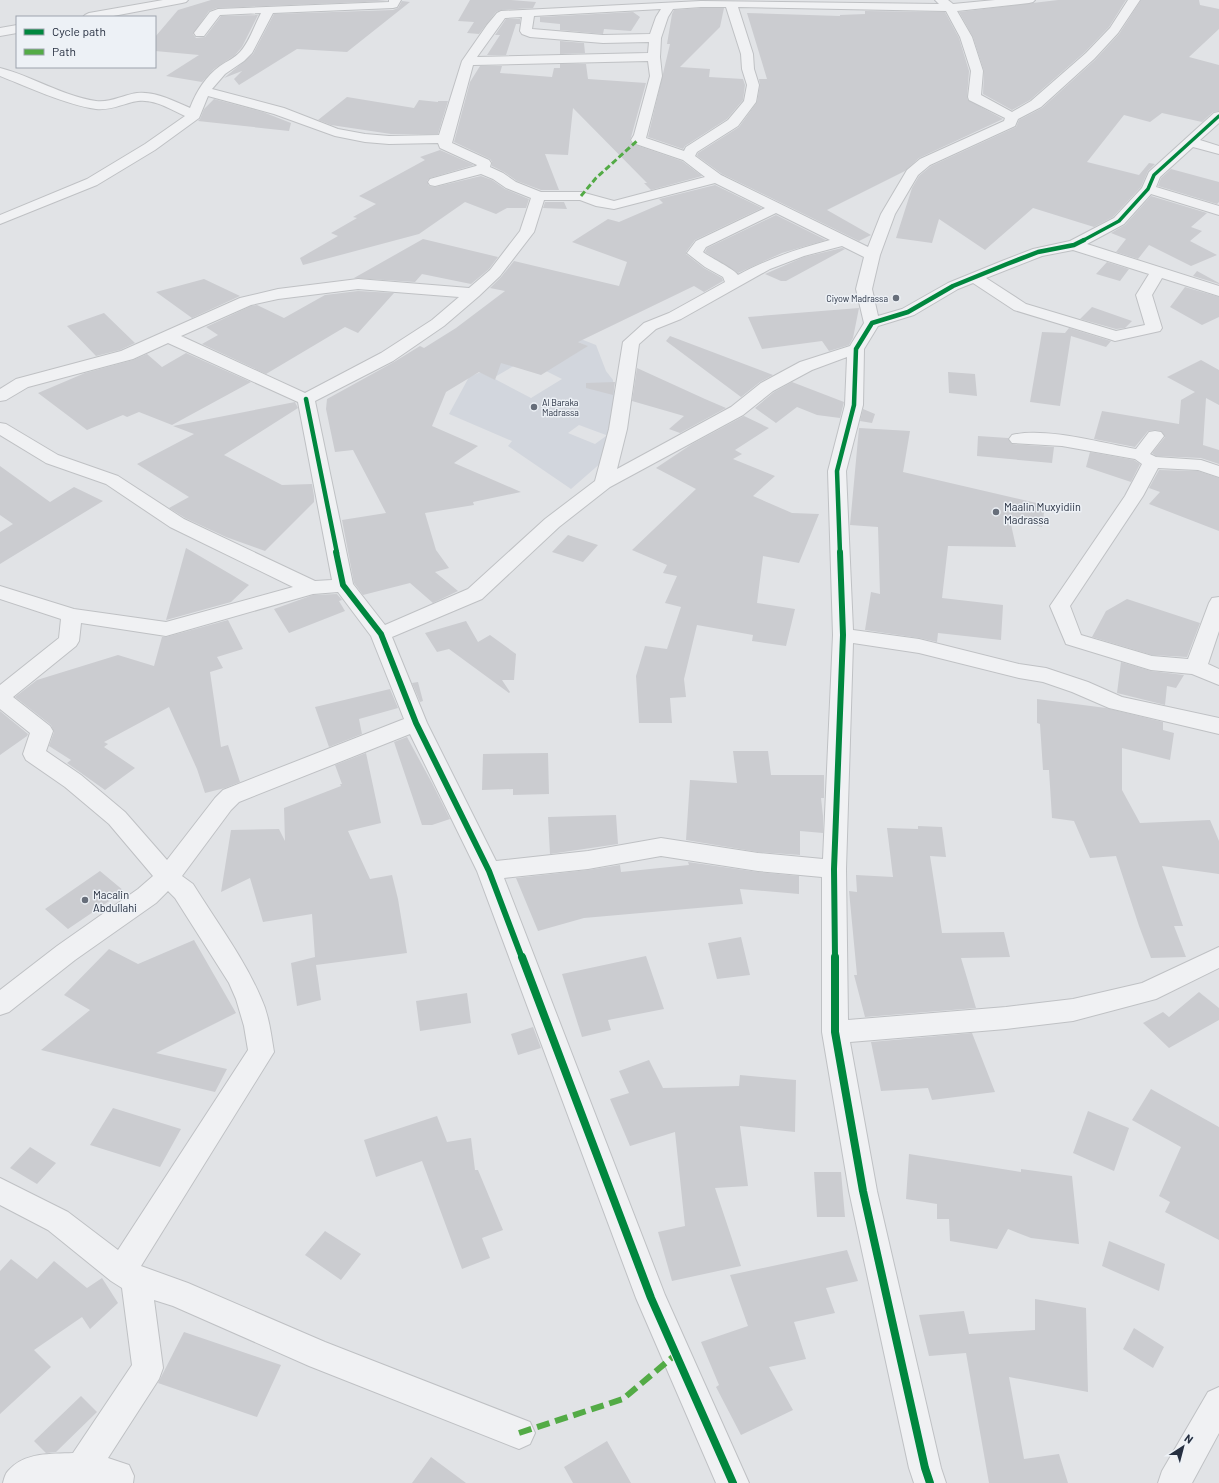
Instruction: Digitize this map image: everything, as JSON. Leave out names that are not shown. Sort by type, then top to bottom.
[{"type":"street","points":[[94,16],[182,0]]},
{"type":"street","points":[[259,0],[268,9]]},
{"type":"street","points":[[200,33],[214,14],[218,12],[392,5],[395,0]]},
{"type":"street","points":[[556,11],[563,0]]},
{"type":"street","points":[[482,169],[484,163],[445,145],[445,139],[464,69],[468,60],[477,45],[501,15],[669,5],[761,2],[946,4],[1029,0]]},
{"type":"street","points":[[872,323],[864,289],[872,255],[888,214],[912,174],[925,162],[1010,123],[1012,117],[1036,104],[1090,56],[1114,30],[1134,0]]},
{"type":"street","points":[[688,157],[691,150],[733,123],[750,102],[753,85],[748,69],[747,54],[732,4]]},
{"type":"street","points":[[946,4],[966,37],[978,71],[974,97],[1012,117]]},
{"type":"street","points":[[669,5],[662,17],[655,38],[654,57],[656,76],[641,135],[638,140],[688,157],[716,178],[872,255]]},
{"type":"street","points":[[0,220],[92,182],[150,147],[194,115],[196,107],[218,74],[244,56],[249,49],[268,9]]},
{"type":"street","points":[[529,13],[526,31],[534,34],[603,39],[655,38]]},
{"type":"street","points":[[0,32],[16,29]]},
{"type":"street","points":[[468,60],[654,57]]},
{"type":"street","points":[[0,72],[82,102],[107,105],[138,97],[150,96],[194,115]]},
{"type":"street","points":[[206,91],[279,111],[335,132],[364,138],[389,140],[445,139]]},
{"type":"street","points":[[930,1483],[925,1468],[863,1192],[835,1032],[834,869],[843,635],[837,471],[854,405],[856,349],[872,323],[908,312],[953,286],[1038,252],[1074,245],[1119,221],[1148,189],[1154,175],[1219,116]]},
{"type":"street","points":[[1192,142],[1219,150]]},
{"type":"street","points":[[435,182],[482,169],[498,176],[511,185],[539,196],[581,196],[601,203],[614,205],[716,178]]},
{"type":"street","points":[[1148,189],[1219,211]]},
{"type":"street","points":[[169,337],[292,394],[306,399],[388,358],[438,323],[474,293],[495,273],[527,232],[539,196]]},
{"type":"street","points":[[734,284],[730,274],[710,264],[695,253],[701,244],[775,208]]},
{"type":"street","points":[[604,483],[618,429],[631,342],[650,326],[675,316],[765,266],[799,253],[842,240]]},
{"type":"street","points":[[1074,245],[1219,292]]},
{"type":"street","points":[[976,278],[1020,307],[1115,336],[1154,328],[1144,295],[1158,272]]},
{"type":"street","points":[[0,396],[22,383],[127,355],[246,301],[278,294],[358,284],[474,293]]},
{"type":"street","points":[[381,634],[475,594],[552,523],[604,483],[738,411],[767,387],[806,366],[856,349]]},
{"type":"street","points":[[306,399],[343,585],[381,634],[416,723],[489,871],[651,1298],[733,1483]]},
{"type":"street","points":[[0,428],[52,459],[112,480],[177,523],[312,588]]},
{"type":"street","points":[[1155,436],[1134,496],[1060,606],[1074,638],[1151,663],[1196,667],[1219,678]]},
{"type":"street","points":[[1018,439],[1033,438],[1062,441],[1146,459],[1216,467]]},
{"type":"street","points":[[0,592],[72,615],[166,629],[312,588],[343,585]]},
{"type":"street","points":[[1196,667],[1219,603]]},
{"type":"street","points":[[72,615],[69,641],[0,697],[42,731],[34,754],[73,780],[117,818],[168,877],[184,891],[238,978],[249,999],[257,1026],[261,1052],[129,1275],[148,1368],[82,1469]]},
{"type":"street","points":[[843,635],[919,646],[1019,671],[1046,675],[1080,687],[1117,703],[1219,726]]},
{"type":"street","points":[[0,1004],[66,953],[147,896],[168,877],[223,804],[231,796],[416,723]]},
{"type":"street","points":[[489,871],[588,860],[661,848],[758,862],[834,869]]},
{"type":"street","points":[[835,1032],[1006,1018],[1073,1010],[1148,992],[1219,957]]},
{"type":"street","points":[[0,1191],[58,1221],[129,1275],[177,1293],[320,1355],[519,1433]]},
{"type":"street","points":[[1174,1483],[1219,1403]]},
{"type":"street","points":[[19,1483],[35,1471],[82,1469],[118,1476],[117,1483]]},
{"type":"shaded area","name":"Al Baraka Madrassa","points":[[545,325],[596,345],[606,371],[613,380],[616,411],[603,461],[571,489],[508,446],[512,441],[449,414],[469,377],[488,369]],"holes":[[[559,333],[587,346],[568,358]],[[524,360],[562,379],[531,398],[493,378]],[[579,425],[606,436],[595,444],[568,433]]]},
{"type":"building","points":[[211,0],[388,1],[217,8],[209,11],[193,34],[196,38],[205,37],[221,16],[258,15],[242,47],[235,55],[214,69],[202,82],[166,76],[199,55],[156,51],[156,36],[178,10]]},
{"type":"building","points":[[470,0],[511,0],[536,2],[533,8],[501,10],[496,12],[479,34],[467,33],[474,22],[458,21]]},
{"type":"building","points":[[1058,0],[1126,0],[1109,27],[1085,52],[1030,100],[1012,110],[983,94],[984,71],[973,37],[959,12]]},
{"type":"building","points":[[1141,0],[1199,0],[1200,5],[1219,9],[1219,29],[1189,57],[1219,65],[1219,111],[1213,112],[1202,122],[1162,113],[1150,122],[1124,115],[1087,162],[1139,175],[1149,163],[1155,164],[1148,171],[1141,187],[1113,217],[1094,227],[1033,208],[985,250],[939,219],[932,243],[896,238],[912,188],[919,176],[931,166],[1016,127],[1019,120],[1042,108],[1095,60],[1119,34]]},
{"type":"building","points":[[402,1],[410,2],[347,52],[297,49],[239,85],[234,79],[242,71],[224,78],[253,54],[274,14],[393,10],[398,8]]},
{"type":"building","points":[[724,8],[720,27],[680,67],[710,69],[709,77],[743,79],[745,85],[743,100],[727,119],[685,146],[683,149],[648,137],[670,44],[667,44],[672,14],[674,10]]},
{"type":"building","points":[[865,11],[945,12],[959,38],[969,71],[968,100],[1003,119],[919,158],[905,171],[827,210],[871,235],[859,241],[722,174],[697,156],[698,153],[739,127],[757,102],[760,85],[759,79],[767,79],[747,13],[840,16],[865,14]]},
{"type":"building","points":[[633,12],[640,17],[631,31],[604,29],[603,34],[560,30],[560,24],[540,22],[540,17]]},
{"type":"building","points":[[506,19],[520,19],[520,24],[516,24],[506,55],[487,55],[500,35],[495,35]]},
{"type":"building","points":[[560,41],[584,43],[585,53],[560,54]]},
{"type":"building","points":[[560,64],[586,64],[588,79],[646,83],[630,141],[633,144],[682,161],[702,176],[651,190],[644,183],[647,183],[573,108],[568,155],[545,154],[559,190],[541,190],[517,181],[492,166],[490,159],[454,142],[470,82],[480,66],[502,66],[500,73],[552,77],[554,68],[560,68]]},
{"type":"building","points":[[347,97],[414,108],[419,100],[438,102],[448,101],[438,134],[391,134],[331,125],[318,120]]},
{"type":"building","points":[[214,99],[263,112],[291,123],[289,131],[198,121],[204,109]]},
{"type":"building","points":[[440,150],[474,165],[430,178],[427,181],[429,186],[435,187],[481,176],[492,180],[505,189],[529,199],[526,208],[507,208],[496,214],[465,202],[419,234],[303,265],[300,258],[338,236],[331,233],[357,218],[353,217],[376,204],[359,196],[425,160],[420,157]]},
{"type":"building","points":[[1171,169],[1219,182],[1219,202],[1217,204],[1158,186],[1161,178]]},
{"type":"building","points":[[715,185],[762,208],[695,240],[686,252],[686,254],[704,268],[722,278],[723,281],[704,292],[694,286],[578,342],[588,346],[541,375],[501,363],[495,380],[479,372],[446,392],[432,426],[478,446],[454,463],[521,492],[473,502],[474,505],[425,513],[436,550],[449,568],[435,572],[458,591],[433,603],[410,583],[363,595],[354,583],[342,520],[386,513],[353,450],[335,452],[326,409],[327,399],[420,346],[424,348],[456,328],[505,291],[490,288],[514,261],[619,286],[627,262],[572,242],[608,219],[619,222],[663,203],[659,199]]},
{"type":"building","points":[[1151,196],[1207,213],[1191,227],[1202,231],[1190,241],[1217,255],[1191,266],[1149,245],[1138,259],[1116,252],[1126,239],[1111,233],[1125,225]]},
{"type":"building","points":[[545,202],[564,202],[567,209],[543,208]]},
{"type":"building","points":[[776,215],[826,240],[782,253],[738,273],[705,252],[707,248]]},
{"type":"building","points":[[423,239],[498,257],[489,269],[471,284],[422,274],[415,282],[354,278]]},
{"type":"building","points":[[842,248],[845,249],[786,281],[781,281],[765,274],[804,257]]},
{"type":"building","points":[[1107,262],[1129,269],[1120,281],[1096,274]]},
{"type":"building","points":[[1197,271],[1219,283],[1219,284],[1193,276]]},
{"type":"building","points":[[204,279],[240,296],[192,318],[156,292]]},
{"type":"building","points":[[1185,287],[1219,297],[1219,317],[1202,325],[1170,307]]},
{"type":"building","points":[[358,291],[394,293],[358,333],[345,327],[266,374],[202,344],[218,335],[206,327],[251,306],[257,305],[284,318],[325,295]]},
{"type":"building","points":[[1092,307],[1132,321],[1125,328],[1116,329],[1080,319]]},
{"type":"building","points":[[859,308],[853,338],[849,345],[829,351],[822,341],[762,349],[748,317]]},
{"type":"building","points":[[104,313],[135,343],[120,350],[96,356],[67,326]]},
{"type":"building","points":[[1069,328],[1111,341],[1106,347],[1071,336],[1060,406],[1030,402],[1042,332],[1065,333]]},
{"type":"building","points":[[670,336],[773,375],[760,382],[741,397],[666,341]]},
{"type":"building","points":[[186,353],[251,382],[172,425],[139,412],[127,417],[123,415],[87,430],[38,393],[85,373],[133,360],[147,354],[162,367]]},
{"type":"building","points":[[1201,360],[1219,370],[1219,405],[1206,398],[1203,445],[1219,450],[1219,464],[1201,458],[1156,456],[1152,453],[1165,437],[1161,431],[1148,431],[1135,447],[1094,439],[1102,411],[1179,424],[1181,400],[1195,392],[1167,377]]},
{"type":"building","points":[[637,368],[726,408],[680,433],[669,429],[684,416],[632,401]]},
{"type":"building","points":[[948,372],[975,374],[977,396],[949,393]]},
{"type":"building","points":[[615,382],[613,395],[586,388],[586,383]]},
{"type":"building","points":[[792,382],[844,402],[840,418],[817,415],[797,407],[776,423],[755,408],[774,392]]},
{"type":"building","points":[[295,402],[298,408],[224,455],[282,485],[312,484],[314,502],[265,551],[226,537],[185,518],[169,508],[189,497],[137,464],[194,434],[173,426]]},
{"type":"building","points":[[863,409],[875,414],[872,423],[860,421]]},
{"type":"building","points":[[744,416],[769,428],[735,450],[742,454],[733,459],[775,476],[753,496],[792,513],[819,514],[799,563],[763,556],[757,603],[795,609],[786,646],[752,641],[753,635],[697,625],[684,679],[686,697],[670,698],[672,723],[639,723],[636,676],[645,646],[667,649],[681,607],[665,603],[677,576],[663,573],[667,565],[632,550],[696,489],[656,468],[692,444]]},
{"type":"building","points":[[859,428],[910,431],[903,472],[1045,505],[1042,527],[1010,520],[1016,547],[948,546],[942,598],[1003,605],[1001,640],[938,633],[937,642],[865,630],[871,592],[880,594],[878,527],[850,525]]},
{"type":"building","points":[[978,436],[1008,438],[1012,444],[1054,447],[1052,463],[977,456]]},
{"type":"building","points":[[1090,452],[1134,460],[1140,464],[1131,482],[1086,467]]},
{"type":"building","points":[[0,466],[50,502],[74,487],[103,501],[0,564],[0,532],[13,524],[0,515]]},
{"type":"building","points":[[1159,470],[1198,471],[1219,478],[1219,531],[1149,504],[1160,492],[1149,488]]},
{"type":"building","points":[[568,535],[598,545],[583,562],[552,552]]},
{"type":"building","points":[[186,548],[249,585],[231,602],[166,620]]},
{"type":"building","points":[[337,594],[342,600],[339,601],[345,611],[289,633],[274,609],[313,595]]},
{"type":"building","points":[[1127,599],[1200,623],[1187,657],[1152,655],[1092,637],[1106,611]]},
{"type":"building","points":[[228,620],[243,649],[217,657],[223,668],[210,672],[221,747],[228,745],[240,782],[225,788],[205,793],[197,769],[169,707],[104,742],[108,744],[104,747],[135,768],[105,790],[67,763],[71,760],[49,746],[54,732],[51,725],[15,697],[37,680],[118,655],[154,666],[162,637]]},
{"type":"building","points":[[466,621],[478,642],[490,635],[516,654],[514,680],[502,680],[510,692],[509,693],[449,649],[437,652],[425,633]]},
{"type":"building","points":[[1121,662],[1151,671],[1184,675],[1176,688],[1167,686],[1165,705],[1117,693]]},
{"type":"building","points":[[418,682],[423,701],[420,702],[412,683]]},
{"type":"building","points":[[390,689],[398,708],[359,719],[362,734],[329,747],[315,707]]},
{"type":"building","points":[[1037,699],[1106,708],[1163,722],[1163,730],[1174,733],[1170,760],[1122,748],[1122,790],[1140,823],[1210,820],[1219,841],[1219,874],[1162,866],[1183,926],[1174,926],[1186,957],[1151,958],[1116,856],[1090,858],[1074,821],[1052,818],[1049,770],[1043,770],[1040,724],[1037,723]]},
{"type":"building","points":[[0,711],[28,734],[0,755]]},
{"type":"building","points":[[407,737],[450,819],[432,825],[422,825],[394,742]]},
{"type":"building","points":[[733,751],[768,751],[771,775],[824,775],[824,798],[821,798],[823,833],[800,831],[800,855],[758,852],[686,840],[690,780],[737,783]]},
{"type":"building","points":[[366,753],[381,823],[348,831],[370,879],[392,875],[398,899],[407,953],[316,965],[321,1000],[297,1006],[291,963],[315,957],[312,914],[263,922],[250,878],[221,892],[231,830],[279,829],[285,841],[284,808],[341,786],[340,784],[342,784],[335,765]]},
{"type":"building","points":[[548,753],[549,794],[513,795],[513,789],[482,790],[483,754]]},
{"type":"building","points":[[616,815],[618,844],[550,854],[548,817]]},
{"type":"building","points":[[918,826],[942,827],[946,857],[930,856],[942,933],[1004,932],[1010,957],[961,958],[976,1008],[865,1017],[854,975],[857,975],[849,891],[857,892],[856,875],[893,877],[887,828],[918,829]]},
{"type":"building","points":[[688,862],[799,876],[799,894],[740,889],[743,904],[584,918],[538,931],[516,878],[620,865],[621,872],[689,865]]},
{"type":"building","name":"Macalin Abdullahi","points":[[100,871],[124,891],[68,929],[45,909]]},
{"type":"building","points":[[741,937],[750,975],[717,979],[708,943]]},
{"type":"building","points":[[194,940],[236,1013],[156,1053],[227,1069],[215,1092],[41,1050],[90,1010],[64,995],[109,949],[138,964]]},
{"type":"building","points":[[646,956],[664,1009],[608,1020],[611,1030],[582,1037],[562,974]]},
{"type":"building","points":[[1199,992],[1219,1008],[1219,1020],[1169,1048],[1143,1023],[1163,1012],[1169,1017]]},
{"type":"building","points":[[467,993],[471,1023],[420,1031],[416,1001]]},
{"type":"building","points":[[533,1027],[541,1048],[518,1055],[511,1034]]},
{"type":"building","points":[[972,1033],[995,1092],[932,1100],[928,1088],[881,1091],[871,1042]]},
{"type":"building","points":[[649,1060],[663,1088],[739,1086],[740,1075],[796,1080],[795,1132],[740,1126],[748,1186],[715,1188],[741,1266],[672,1281],[658,1232],[685,1226],[675,1132],[630,1146],[610,1099],[629,1093],[619,1071]]},
{"type":"building","points":[[1151,1089],[1219,1127],[1219,1240],[1165,1212],[1170,1202],[1159,1196],[1181,1147],[1132,1120]]},
{"type":"building","points":[[113,1108],[181,1129],[160,1167],[90,1145]]},
{"type":"building","points":[[1088,1111],[1129,1128],[1114,1171],[1073,1153]]},
{"type":"building","points":[[437,1116],[447,1142],[471,1138],[475,1170],[478,1170],[503,1230],[482,1238],[490,1258],[462,1269],[422,1161],[376,1177],[364,1140]]},
{"type":"building","points":[[30,1147],[56,1163],[37,1184],[10,1168]]},
{"type":"building","points":[[909,1154],[1021,1172],[1021,1169],[1072,1176],[1079,1244],[1031,1238],[1008,1229],[997,1249],[950,1241],[949,1219],[937,1219],[937,1204],[906,1199]]},
{"type":"building","points":[[814,1172],[841,1172],[845,1217],[817,1217]]},
{"type":"building","points":[[325,1231],[361,1254],[341,1280],[305,1255]]},
{"type":"building","points":[[1109,1241],[1165,1264],[1159,1291],[1102,1266]]},
{"type":"building","points":[[847,1250],[858,1281],[826,1288],[835,1313],[794,1322],[806,1359],[769,1367],[793,1410],[741,1435],[716,1387],[719,1385],[701,1342],[748,1326],[730,1275]]},
{"type":"building","points":[[11,1259],[37,1279],[54,1261],[87,1288],[102,1278],[118,1303],[90,1329],[82,1317],[34,1350],[51,1367],[0,1414],[0,1271]]},
{"type":"building","points":[[1035,1299],[1086,1308],[1088,1392],[1009,1377],[1024,1459],[1059,1454],[1068,1483],[989,1483],[966,1353],[929,1356],[919,1315],[964,1311],[969,1334],[1035,1330]]},
{"type":"building","points":[[1134,1328],[1164,1347],[1153,1368],[1123,1349]]},
{"type":"building","points":[[184,1332],[281,1365],[257,1417],[158,1383]]},
{"type":"building","points":[[81,1396],[97,1412],[56,1452],[46,1453],[34,1441]]},
{"type":"building","points":[[607,1441],[631,1483],[573,1483],[564,1467]]},
{"type":"building","points":[[431,1457],[466,1483],[412,1483]]},
{"type":"marked path","points":[[581,196],[596,178],[638,140]]},
{"type":"marked path","points":[[519,1433],[623,1399],[675,1355]]},
{"type":"cycle path","points":[[930,1483],[925,1468],[863,1191],[835,1032],[834,869],[843,635],[837,471],[854,405],[856,349],[872,323],[908,312],[953,286],[1038,252],[1074,245],[1119,221],[1148,189],[1154,175],[1219,116]]},
{"type":"cycle path","points":[[306,399],[343,585],[381,634],[416,723],[489,871],[651,1298],[733,1483]]},
{"type":"place","name":"Ciyow Madrassa","points":[[896,298]]},
{"type":"place","name":"Al Baraka Madrassa","points":[[534,407]]},
{"type":"place","name":"Maalin Muxyidiin Madrassa","points":[[996,512]]},
{"type":"place","name":"Macalin Abdullahi","points":[[85,900]]}]
